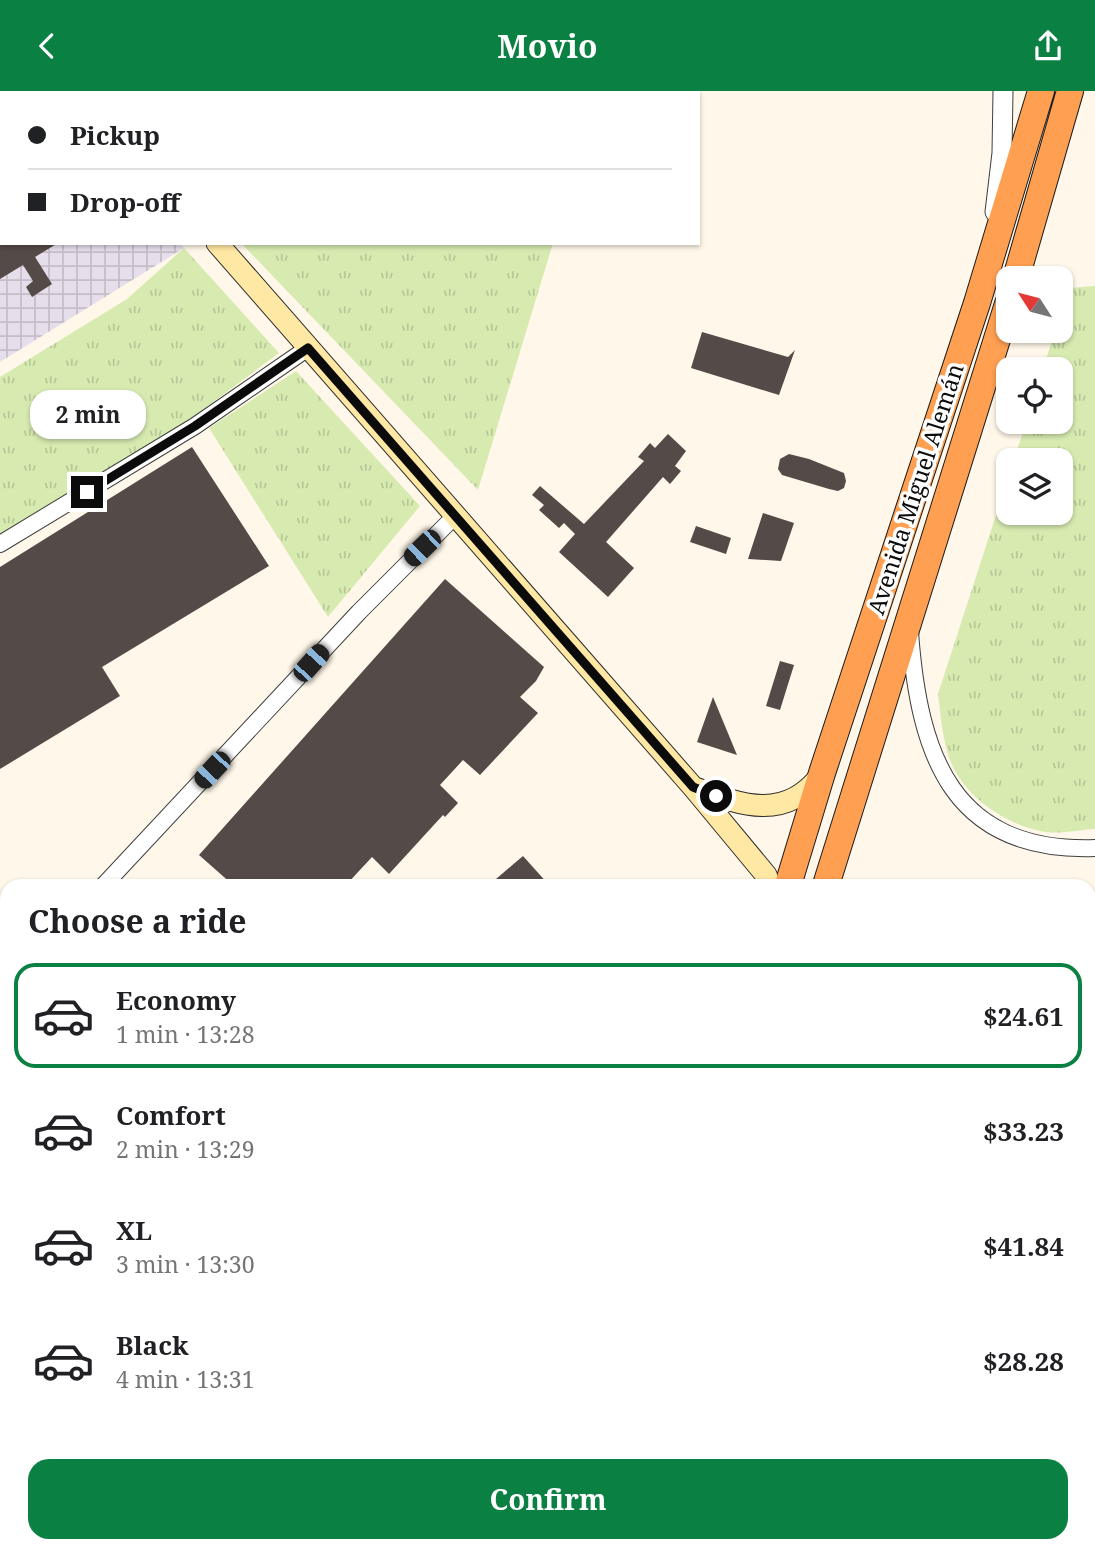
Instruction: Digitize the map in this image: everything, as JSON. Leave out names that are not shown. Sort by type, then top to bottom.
[{"type":"highway","name":"Avenida Miguel Alemán","points":[[790,879],[822,773],[977,303],[1041,91]]},
{"type":"highway","points":[[1019,266],[1070,91]]},
{"type":"highway","name":"Avenida Miguel Alemán","points":[[829,879],[996,343]]},
{"type":"main road","points":[[219,245],[693,787],[768,879]]},
{"type":"main road","points":[[693,787],[740,804],[765,806],[798,796],[822,773]]},
{"type":"street","points":[[977,303],[996,209],[1002,153],[1003,91]]},
{"type":"street","points":[[1052,148],[1082,91]]},
{"type":"street","points":[[0,544],[195,426],[308,348]]},
{"type":"street","points":[[110,879],[359,612],[454,517]]},
{"type":"street","points":[[910,622],[915,672],[927,732],[938,767],[958,797],[993,828],[1023,840],[1052,847],[1095,848]]},
{"type":"shaded area","points":[[0,245],[182,245],[184,248],[0,362]]},
{"type":"green space","points":[[243,245],[552,245],[478,490]]},
{"type":"green space","points":[[184,248],[279,353],[185,423],[0,536],[0,377],[127,299]]},
{"type":"green space","points":[[1095,286],[1095,829],[1047,832],[1027,828],[991,809],[961,780],[947,752],[938,694],[996,515],[996,525],[1073,525],[1073,448],[1018,448],[1022,434],[1073,434],[1073,357],[1047,357],[1051,343],[1073,343],[1073,288]]},
{"type":"green space","points":[[296,371],[420,506],[328,617],[209,428]]},
{"type":"building","points":[[0,245],[55,245],[35,257],[52,284],[32,297],[26,287],[33,281],[23,265],[0,279]]},
{"type":"building","points":[[702,332],[788,357],[795,350],[779,395],[691,368]]},
{"type":"building","points":[[668,434],[686,451],[675,466],[681,471],[670,484],[663,477],[606,542],[634,568],[608,597],[559,552],[575,534],[564,523],[559,528],[539,510],[544,505],[532,495],[540,486],[584,524],[644,461],[638,457],[650,443],[655,448]]},
{"type":"building","points":[[192,447],[269,566],[102,667],[120,696],[0,769],[0,567]]},
{"type":"building","points":[[789,454],[844,473],[844,488],[838,491],[782,475],[778,469],[780,459]]},
{"type":"building","points":[[763,513],[794,523],[781,561],[748,559]]},
{"type":"building","points":[[696,526],[731,538],[726,554],[690,542]]},
{"type":"building","points":[[445,579],[544,667],[536,681],[520,697],[538,713],[480,775],[463,760],[440,785],[458,803],[445,817],[443,815],[389,874],[372,857],[352,879],[226,879],[199,855]]},
{"type":"building","points":[[780,661],[794,665],[780,710],[766,706]]},
{"type":"building","points":[[713,697],[737,755],[697,742]]},
{"type":"building","points":[[523,856],[544,879],[496,879]]},
{"type":"route","points":[[87,492],[195,426],[308,348],[693,787],[716,796]]}]
